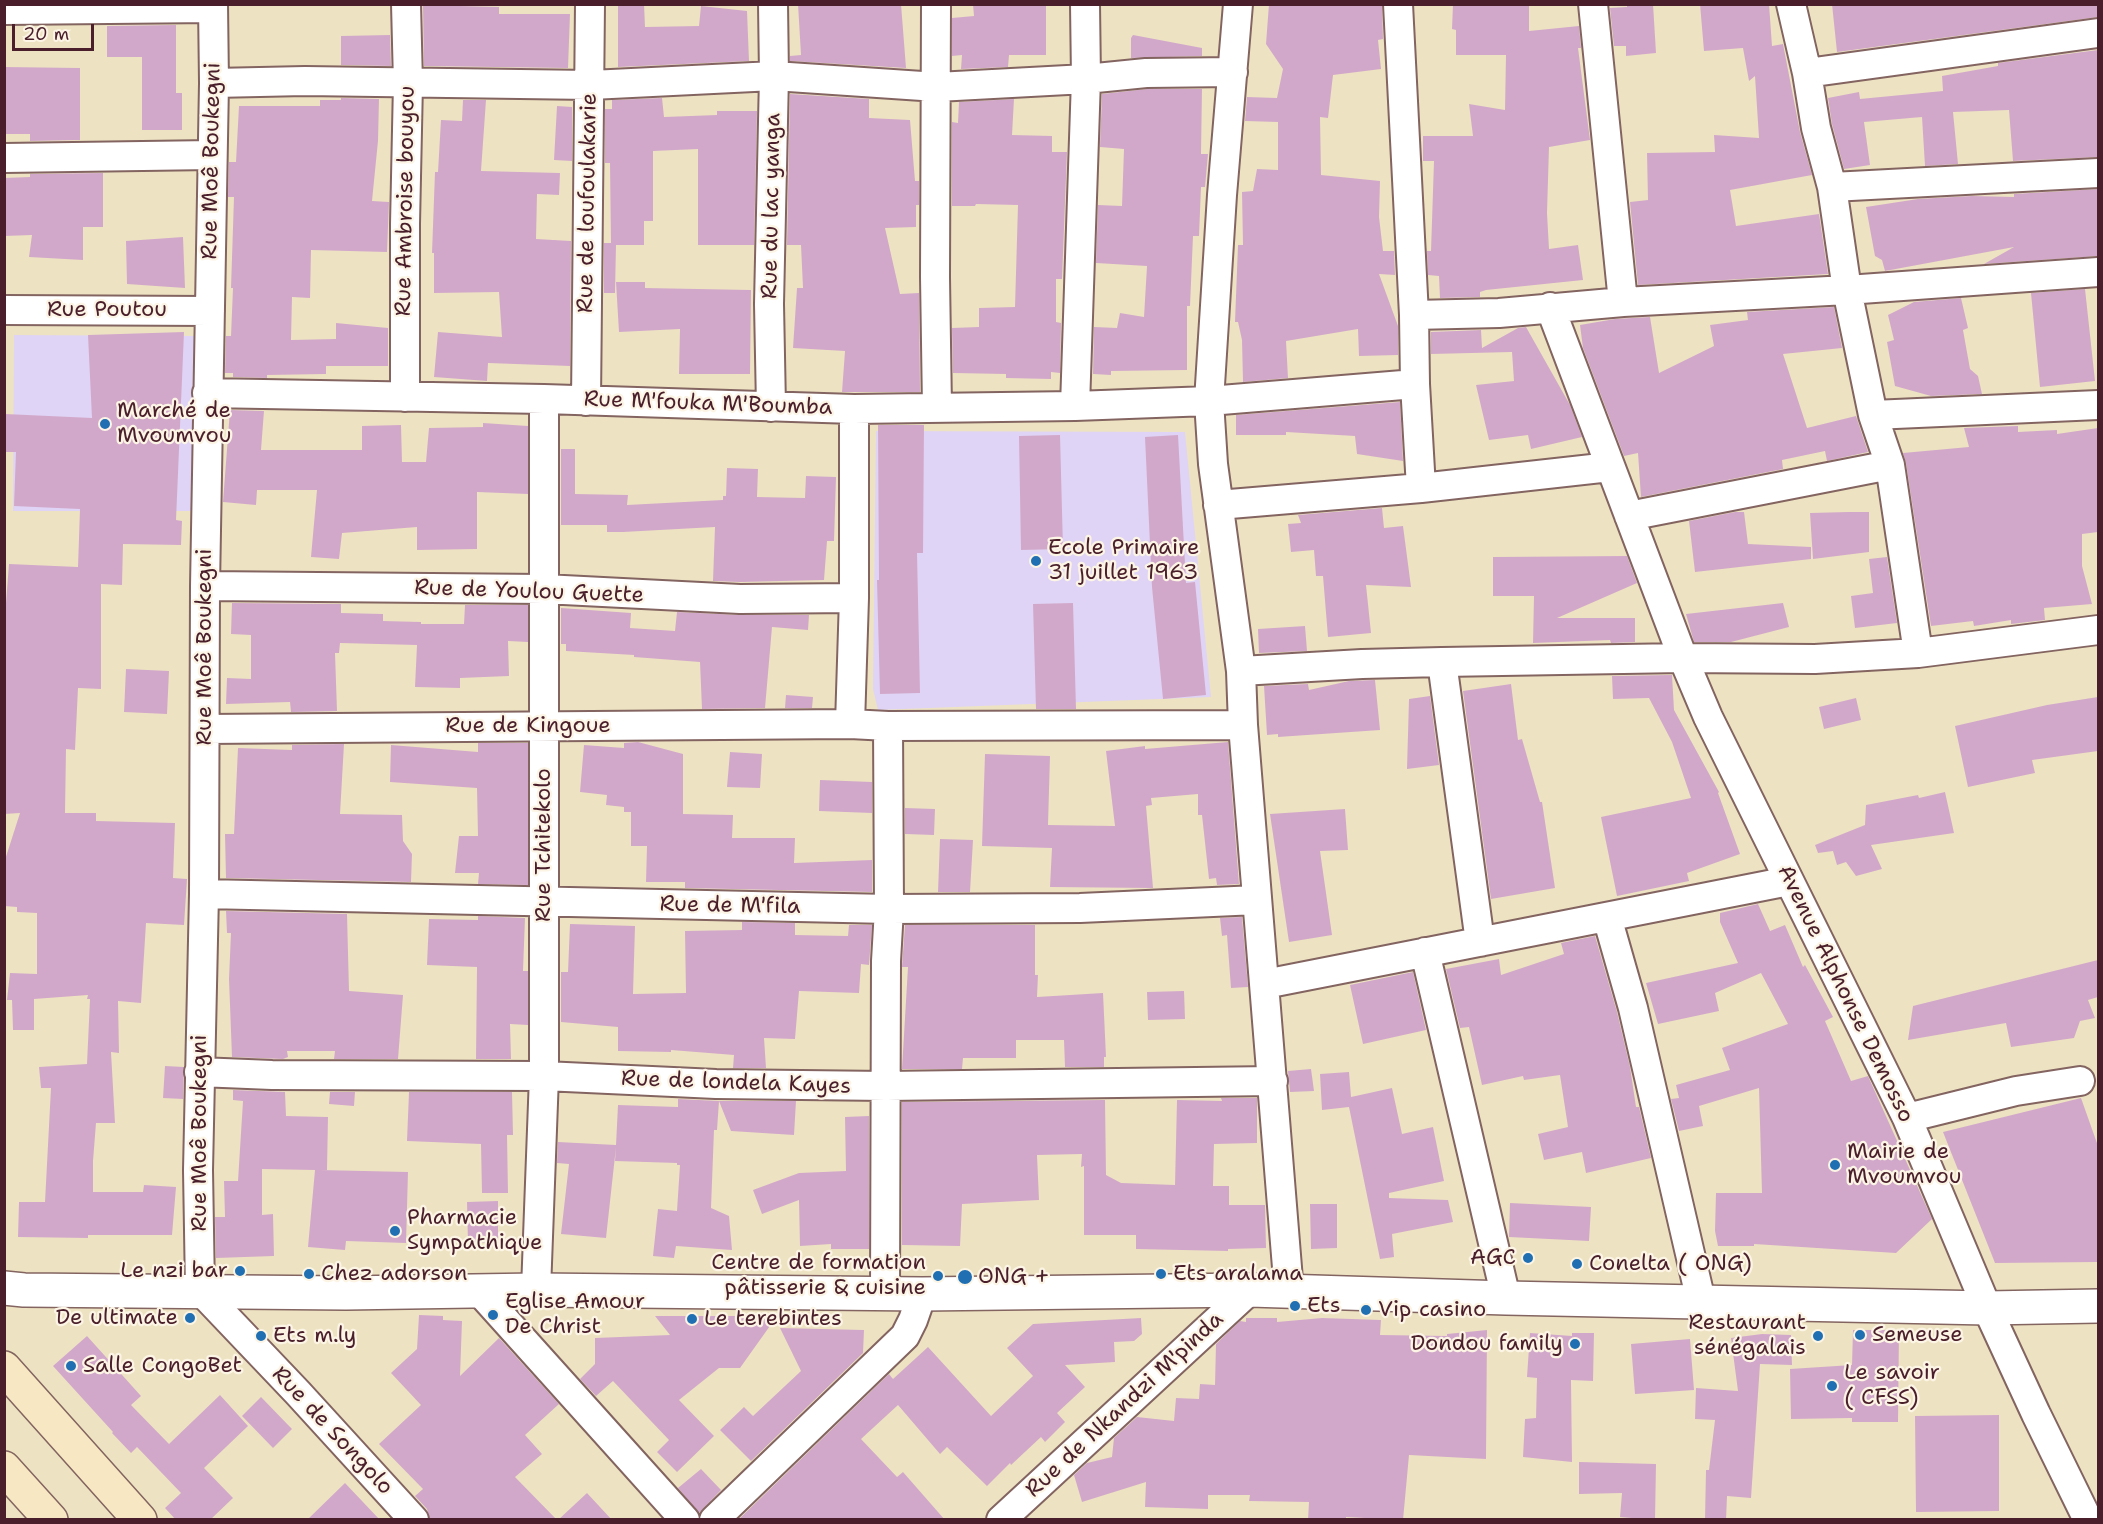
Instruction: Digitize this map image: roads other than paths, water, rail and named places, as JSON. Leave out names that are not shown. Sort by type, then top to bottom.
[{"type":"main road","points":[[4,1368],[140,1520]]},
{"type":"main road","points":[[4,1468],[51,1520]]},
{"type":"street","name":"Rue Ambroise bouyou","points":[[405,397],[408,83],[406,4]]},
{"type":"street","name":"Rue de loufoulakarie","points":[[586,401],[586,284],[591,85],[590,4]]},
{"type":"street","name":"Rue du lac yanga","points":[[771,407],[769,304],[774,75],[773,4]]},
{"type":"street","points":[[936,4],[937,408]]},
{"type":"street","points":[[1075,406],[1086,79],[1086,4]]},
{"type":"street","points":[[1238,4],[1222,195],[1209,401],[1213,464],[1241,671],[1243,724],[1289,1292]]},
{"type":"street","points":[[1398,4],[1421,488]]},
{"type":"street","points":[[1593,4],[1623,302]]},
{"type":"street","points":[[1791,4],[1807,74],[1816,128],[1832,187],[1846,290],[1873,415],[1890,465],[1918,653]]},
{"type":"street","points":[[8,8],[213,6]]},
{"type":"street","name":"Rue Moê Boukegni","points":[[200,1290],[198,1170],[204,894],[205,586],[214,83],[213,6]]},
{"type":"street","points":[[1807,74],[2098,33]]},
{"type":"street","points":[[214,83],[305,81],[591,85],[774,75],[937,87],[1086,79],[1146,73],[1233,72]]},
{"type":"street","points":[[4,158],[212,155]]},
{"type":"street","points":[[1832,187],[2098,173]]},
{"type":"street","points":[[1414,315],[1499,312],[2098,272]]},
{"type":"street","name":"Avenue Alphonse Demosso","points":[[1550,307],[1683,658],[1708,717],[1907,1118],[1987,1308],[2088,1520]]},
{"type":"street","name":"Rue Poutou","points":[[4,310],[210,311]]},
{"type":"street","name":"Rue M'fouka M'Boumba","points":[[207,393],[544,399],[854,409],[1075,406],[1209,401],[1415,384]]},
{"type":"street","name":"Rue Tchitekolo","points":[[536,1290],[544,1076],[544,399]]},
{"type":"street","points":[[1873,415],[2098,405]]},
{"type":"street","points":[[850,724],[854,598],[854,409]]},
{"type":"street","points":[[1629,516],[1890,465]]},
{"type":"street","points":[[1218,505],[1421,488],[1610,468]]},
{"type":"street","name":"Rue de Youlou Guette","points":[[205,586],[544,589],[740,599],[854,598]]},
{"type":"street","points":[[1241,671],[1442,662],[1683,658],[1815,659],[1918,653],[2098,630]]},
{"type":"street","points":[[1442,662],[1480,942]]},
{"type":"street","name":"Rue de Kingoue","points":[[206,729],[850,724],[888,726],[1243,724]]},
{"type":"street","points":[[885,1293],[886,961],[889,909],[888,726]]},
{"type":"street","points":[[1265,984],[1789,881]]},
{"type":"street","name":"Rue de M'fila","points":[[204,894],[889,909],[1080,908],[1257,900]]},
{"type":"street","points":[[1607,917],[1633,1008],[1701,1301]]},
{"type":"street","points":[[1425,952],[1506,1298]]},
{"type":"street","name":"Rue de londela Kayes","points":[[199,1072],[272,1075],[544,1076],[716,1084],[886,1086],[1273,1081]]},
{"type":"street","points":[[1907,1118],[2016,1091],[2080,1081]]},
{"type":"street","points":[[11,1294],[200,1290],[346,1293],[536,1290],[922,1294],[1250,1290],[1987,1308],[2098,1306]]},
{"type":"street","name":"Rue de Songolo","points":[[200,1290],[414,1520]]},
{"type":"street","name":"Rue de Nkandzi M'pinda","points":[[1000,1520],[1250,1290]]},
{"type":"street","points":[[479,1291],[686,1520]]},
{"type":"street","points":[[714,1520],[904,1336],[914,1320],[922,1294]]},
{"type":"place","name":"Marché de Mvoumvou","points":[[105,424]]},
{"type":"place","name":"Ecole Primaire 31 juillet 1963","points":[[1036,561]]},
{"type":"place","name":"Mairie de Mvoumvou","points":[[1835,1165]]},
{"type":"place","name":"Pharmacie Sympathique","points":[[395,1231]]},
{"type":"place","name":"AGC","points":[[1528,1258]]},
{"type":"place","name":"Conelta ( ONG)","points":[[1577,1264]]},
{"type":"place","name":"Le nzi bar","points":[[240,1271]]},
{"type":"place","name":"Chez adorson","points":[[309,1274]]},
{"type":"place","name":"Ets aralama","points":[[1161,1274]]},
{"type":"place","name":"Centre de formation pâtisserie & cuisine","points":[[938,1276]]},
{"type":"place","name":"ONG +","points":[[965,1277]]},
{"type":"place","name":"Ets","points":[[1295,1306]]},
{"type":"place","name":"Vip casino","points":[[1366,1310]]},
{"type":"place","name":"Eglise Amour De Christ","points":[[493,1315]]},
{"type":"place","name":"De ultimate","points":[[190,1318]]},
{"type":"place","name":"Le terebintes","points":[[692,1319]]},
{"type":"place","name":"Semeuse","points":[[1860,1335]]},
{"type":"place","name":"Ets m.ly","points":[[261,1336]]},
{"type":"place","name":"Restaurant sénégalais","points":[[1818,1336]]},
{"type":"place","name":"Dondou family","points":[[1575,1344]]},
{"type":"place","name":"Salle CongoBet","points":[[71,1366]]},
{"type":"place","name":"Le savoir ( CFSS)","points":[[1832,1386]]}]
